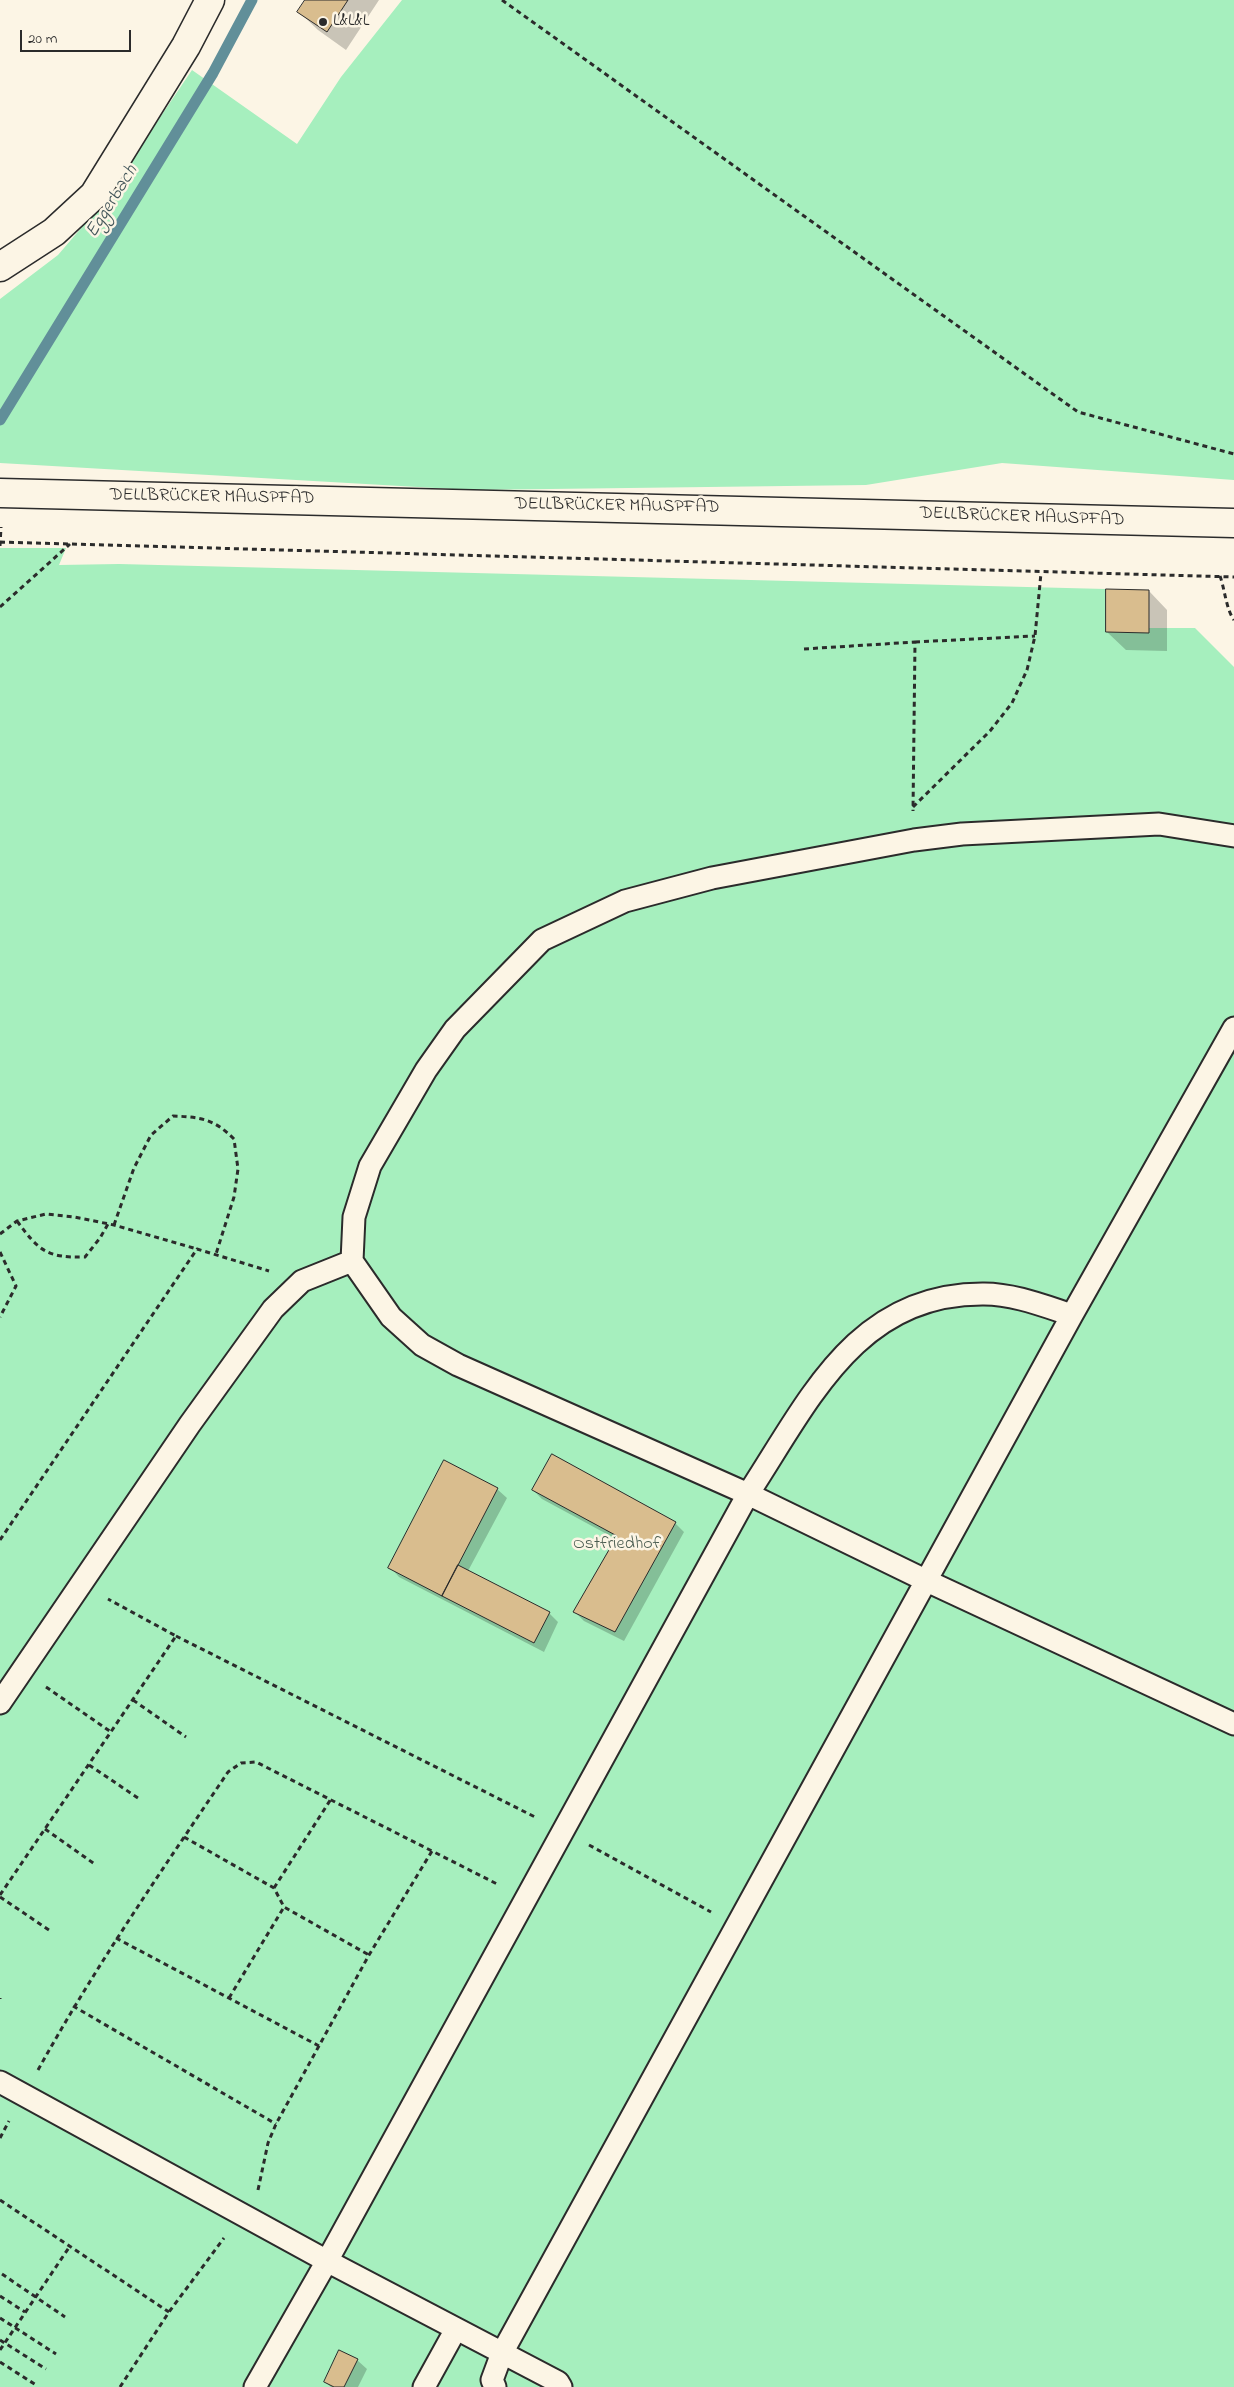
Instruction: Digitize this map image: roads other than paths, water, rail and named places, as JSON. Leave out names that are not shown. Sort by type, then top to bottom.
[{"type":"main road","points":[[0,267],[54,232],[94,195],[186,46],[210,0]]},
{"type":"main road","name":"DELLBRÜCKER MAUSPFAD","points":[[0,493],[1234,523]]},
{"type":"lane","points":[[1234,836],[1159,824],[962,834],[914,840],[712,878],[625,901],[542,940],[455,1029],[426,1070],[370,1166],[354,1217],[352,1261],[391,1318],[422,1345],[458,1364],[748,1494],[927,1581],[1234,1724]]},
{"type":"lane","points":[[495,2387],[492,2380],[502,2353],[1072,1315],[1234,1028]]},
{"type":"lane","points":[[0,1702],[230,1367],[273,1309],[302,1281],[352,1261]]},
{"type":"lane","points":[[255,2387],[327,2261],[748,1494],[818,1386],[850,1346],[878,1324],[913,1306],[943,1296],[985,1294],[1025,1300],[1072,1315]]},
{"type":"lane","points":[[0,2082],[327,2261],[558,2382],[561,2387]]},
{"type":"lane","points":[[424,2387],[456,2329]]},
{"type":"waterway","name":"Eggerbach","points":[[0,420],[213,73],[252,0]]},
{"type":"place","name":"L&L&L","points":[[323,22]]},
{"type":"park label","name":"Ostfriedhof","points":[[617,1545]]}]
